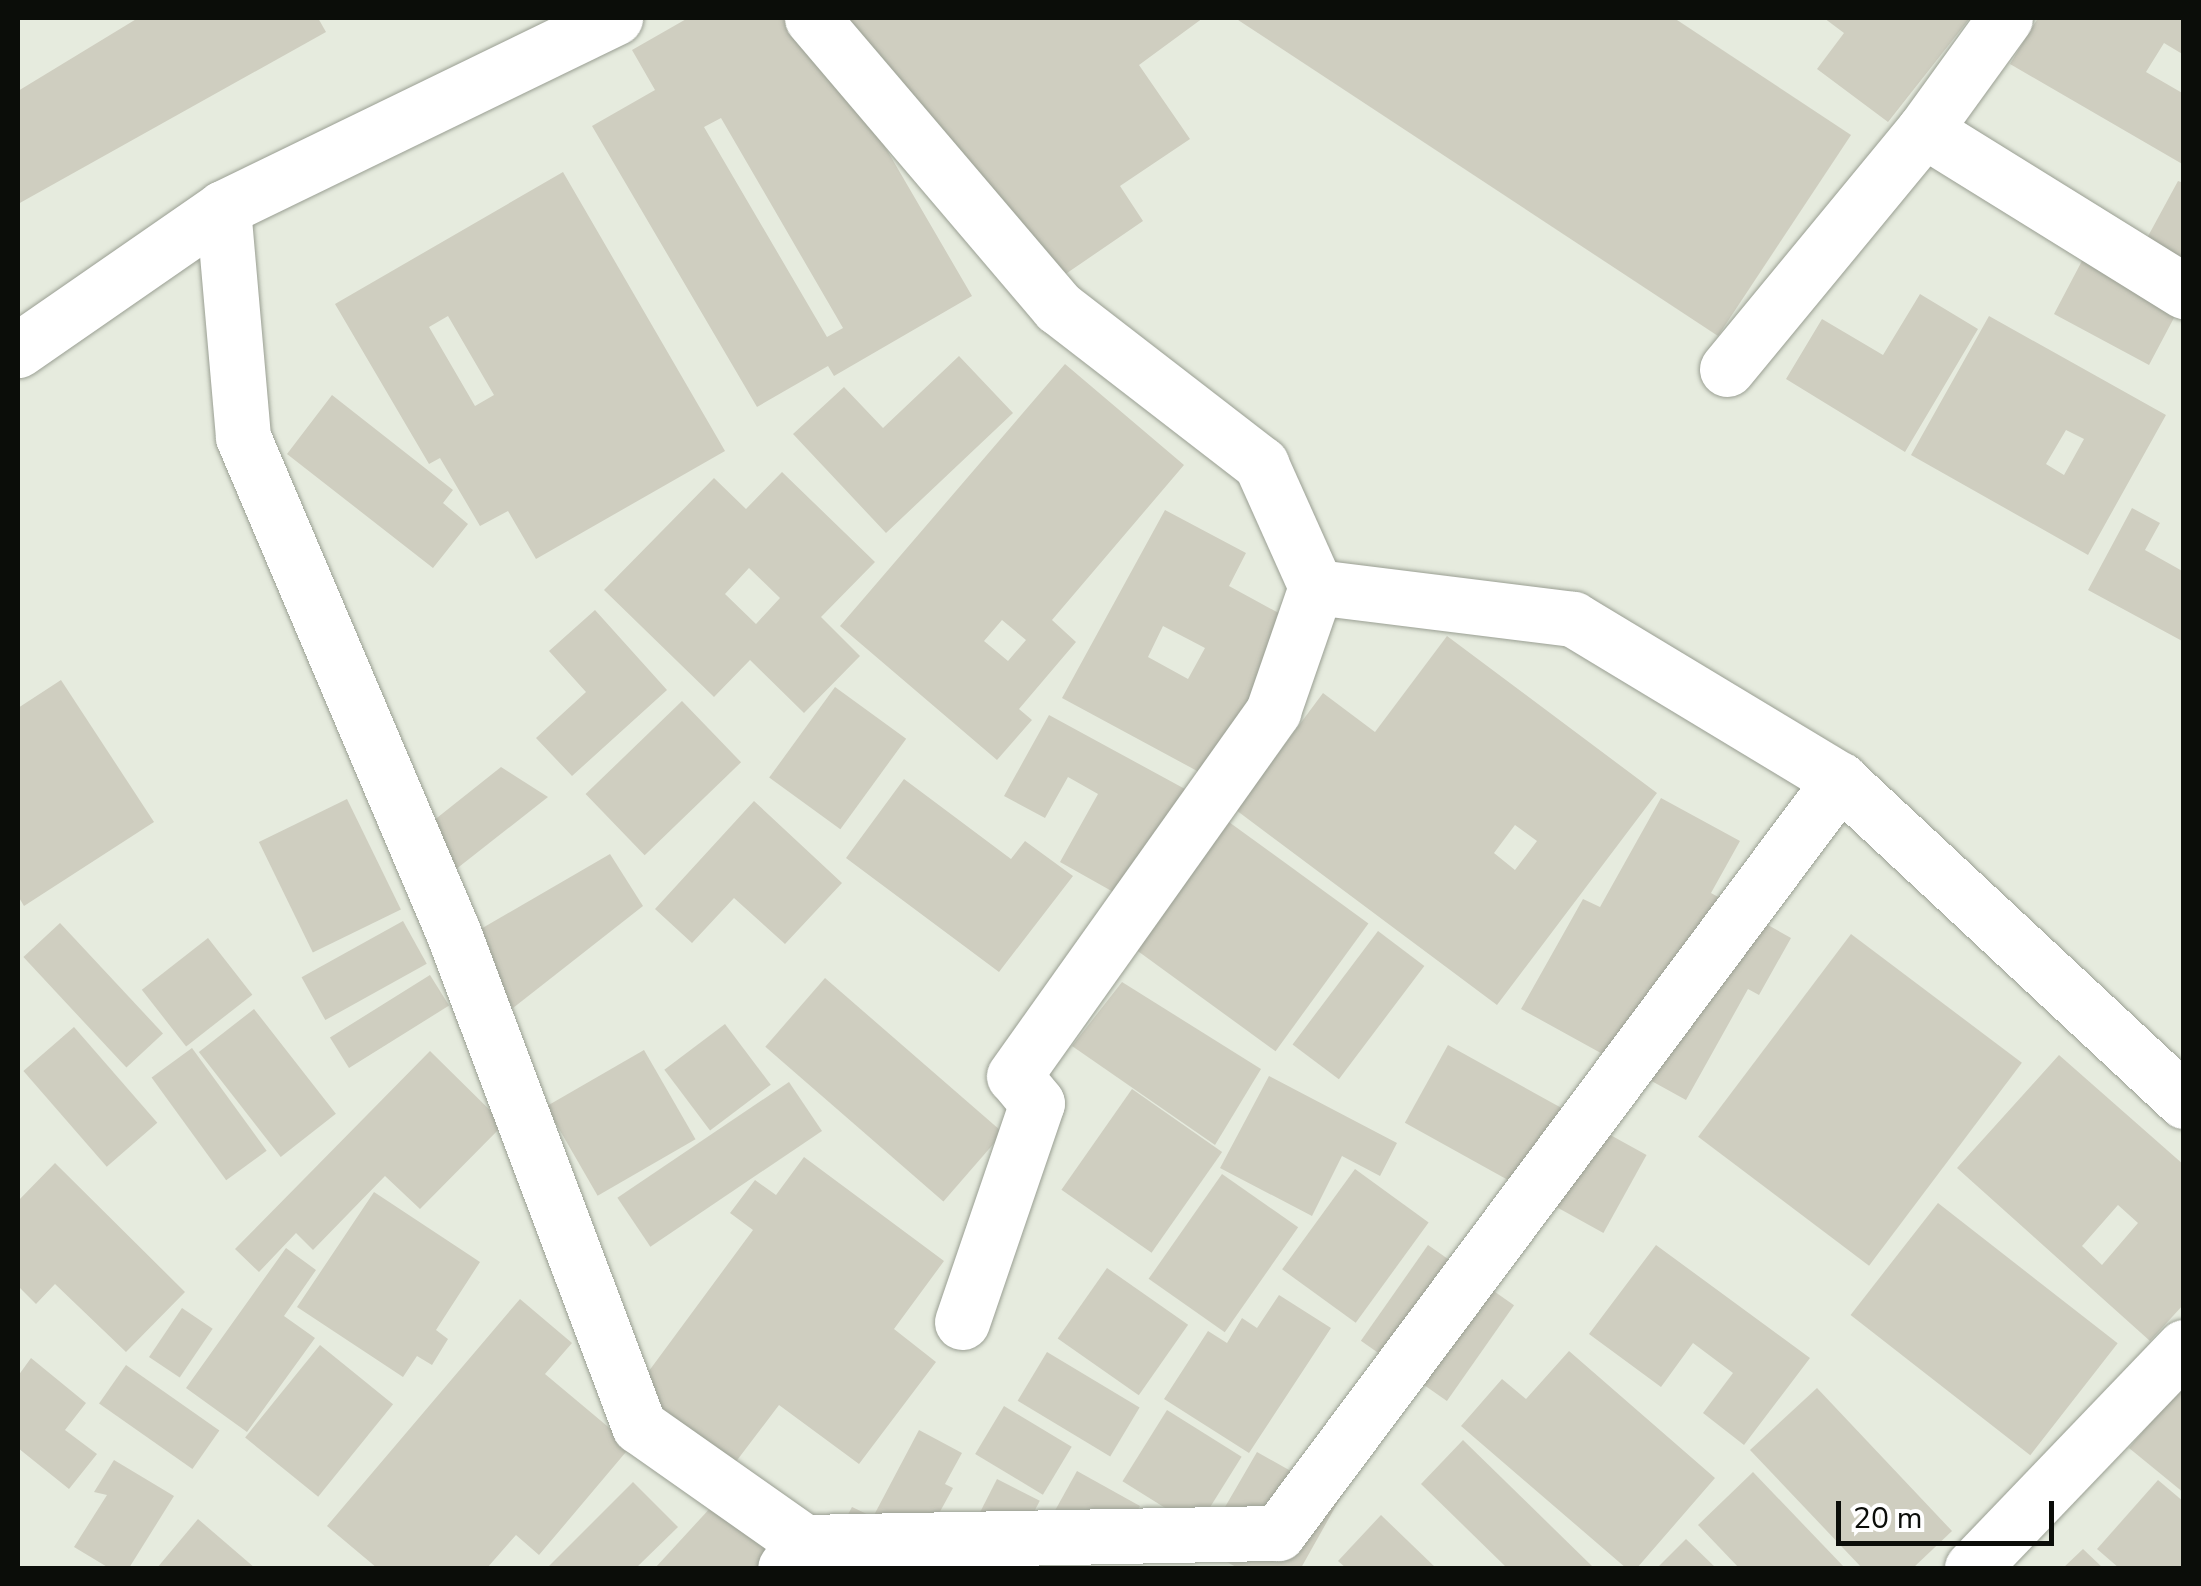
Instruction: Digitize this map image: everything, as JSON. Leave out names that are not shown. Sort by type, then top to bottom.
[{"type":"street","points":[[18,350],[223,208],[614,18]]},
{"type":"street","points":[[812,18],[1058,307],[1261,464],[1316,587],[1272,711],[1014,1076],[1037,1103],[962,1322]]},
{"type":"street","points":[[1727,369],[1924,130],[2005,18]]},
{"type":"street","points":[[1924,130],[2184,290]]},
{"type":"street","points":[[223,208],[243,437],[453,932],[639,1426],[794,1555],[1278,1533],[1840,780]]},
{"type":"street","points":[[1316,587],[1573,618],[1840,780],[2184,1101]]},
{"type":"street","points":[[1972,1568],[2184,1347]]},
{"type":"building","points":[[138,18],[318,18],[326,32],[18,204],[18,91]]},
{"type":"building","points":[[688,18],[810,18],[972,296],[834,376],[828,366],[757,407],[592,126],[655,90],[632,50]],"holes":[[[721,118],[843,328],[827,337],[704,127]]]},
{"type":"building","points":[[843,18],[1203,18],[1139,65],[1190,139],[1120,186],[1143,221],[1032,297]]},
{"type":"building","points":[[1235,18],[1674,18],[1851,135],[1718,336]]},
{"type":"building","points":[[1824,18],[1970,18],[1888,122],[1817,69],[1844,33]]},
{"type":"building","points":[[2038,18],[2184,18],[2184,55],[2164,43],[2146,72],[2184,94],[2184,165],[2010,64]]},
{"type":"building","points":[[563,172],[725,451],[536,559],[508,511],[480,526],[440,458],[429,464],[335,304]],"holes":[[[448,316],[494,395],[475,406],[429,327]]]},
{"type":"building","points":[[2178,181],[2184,183],[2184,299],[2149,365],[2054,314],[2093,240],[2134,262]]},
{"type":"building","points":[[1920,294],[1978,329],[1905,452],[1786,379],[1822,319],[1883,355]]},
{"type":"building","points":[[1989,316],[2166,415],[2088,555],[1911,455]],"holes":[[[2066,430],[2084,439],[2064,475],[2046,464]]]},
{"type":"building","points":[[959,356],[1013,413],[886,533],[793,434],[844,387],[883,428]]},
{"type":"building","points":[[1065,364],[1184,465],[1052,620],[1076,642],[1019,709],[1032,720],[997,760],[840,626]],"holes":[[[1002,620],[1026,640],[1008,661],[984,641]]]},
{"type":"building","points":[[332,395],[453,490],[443,503],[468,524],[433,568],[287,454]]},
{"type":"building","points":[[782,472],[875,562],[821,617],[860,656],[804,713],[750,660],[714,697],[604,590],[714,478],[746,509]],"holes":[[[749,568],[780,598],[756,624],[725,594]]]},
{"type":"building","points":[[2132,508],[2160,523],[2145,550],[2184,572],[2184,642],[2088,590]]},
{"type":"building","points":[[1165,510],[1246,553],[1229,586],[1297,623],[1212,779],[1062,698]],"holes":[[[1163,626],[1205,648],[1188,679],[1148,657]]]},
{"type":"building","points":[[595,610],[667,690],[572,776],[536,738],[586,692],[549,651]]},
{"type":"building","points":[[1447,636],[1657,793],[1497,1005],[1236,810],[1323,693],[1375,732]],"holes":[[[1515,825],[1537,841],[1515,870],[1494,853]]]},
{"type":"building","points":[[61,680],[154,822],[24,906],[18,896],[18,708]]},
{"type":"building","points":[[835,687],[906,739],[840,829],[769,778]]},
{"type":"building","points":[[682,701],[741,762],[645,855],[586,794]]},
{"type":"building","points":[[1049,715],[1185,789],[1124,898],[1060,862],[1098,794],[1068,777],[1045,818],[1004,796]]},
{"type":"building","points":[[501,767],[548,797],[455,870],[423,829]]},
{"type":"building","points":[[904,779],[1011,859],[1025,841],[1073,876],[999,972],[846,858]]},
{"type":"building","points":[[1661,798],[1740,841],[1711,893],[1791,938],[1759,995],[1748,989],[1686,1100],[1521,1009],[1583,899],[1600,907]]},
{"type":"building","points":[[347,799],[401,910],[313,953],[259,842]]},
{"type":"building","points":[[754,801],[842,883],[785,944],[734,898],[692,943],[655,909]]},
{"type":"building","points":[[1222,817],[1368,923],[1276,1051],[1129,945]]},
{"type":"building","points":[[610,854],[643,906],[513,1008],[467,937]]},
{"type":"building","points":[[403,921],[427,964],[325,1020],[302,977]]},
{"type":"building","points":[[60,923],[163,1033],[126,1068],[23,957]]},
{"type":"building","points":[[1378,931],[1424,966],[1339,1079],[1293,1044]]},
{"type":"building","points":[[1851,934],[2022,1063],[1869,1266],[1698,1137]]},
{"type":"building","points":[[208,938],[252,995],[186,1046],[142,990]]},
{"type":"building","points":[[430,975],[449,1006],[349,1068],[330,1038]]},
{"type":"building","points":[[825,978],[1003,1133],[943,1202],[765,1047]]},
{"type":"building","points":[[1122,982],[1261,1069],[1215,1145],[1072,1046]]},
{"type":"building","points":[[254,1009],[336,1114],[281,1157],[199,1052]]},
{"type":"building","points":[[725,1024],[771,1085],[710,1130],[664,1070]]},
{"type":"building","points":[[74,1027],[157,1123],[107,1167],[23,1071]]},
{"type":"building","points":[[1448,1045],[1647,1155],[1603,1233],[1405,1123]]},
{"type":"building","points":[[192,1048],[267,1151],[226,1180],[152,1077]]},
{"type":"building","points":[[644,1050],[696,1139],[598,1196],[546,1106]]},
{"type":"building","points":[[430,1051],[504,1124],[420,1209],[385,1176],[313,1250],[296,1233],[259,1272],[235,1249]]},
{"type":"building","points":[[2059,1055],[2184,1165],[2184,1304],[2150,1341],[1957,1168]],"holes":[[[2118,1205],[2138,1223],[2102,1265],[2082,1246]]]},
{"type":"building","points":[[1269,1076],[1397,1143],[1380,1176],[1342,1156],[1312,1216],[1220,1168]]},
{"type":"building","points":[[789,1082],[822,1131],[650,1247],[617,1198]]},
{"type":"building","points":[[1132,1089],[1222,1152],[1152,1253],[1061,1190]]},
{"type":"building","points":[[804,1157],[944,1261],[894,1329],[936,1362],[859,1464],[779,1405],[719,1484],[615,1417],[753,1230],[730,1213],[755,1180],[776,1195]]},
{"type":"building","points":[[55,1163],[185,1292],[126,1352],[55,1284],[36,1304],[18,1286],[18,1201]]},
{"type":"building","points":[[1355,1169],[1429,1222],[1356,1323],[1282,1269]]},
{"type":"building","points":[[1222,1174],[1298,1227],[1225,1332],[1149,1279]]},
{"type":"building","points":[[374,1192],[480,1262],[436,1330],[448,1339],[432,1365],[417,1356],[403,1377],[297,1307]]},
{"type":"building","points":[[1938,1203],[2118,1343],[2030,1455],[1851,1315]]},
{"type":"building","points":[[1428,1245],[1514,1305],[1447,1401],[1361,1341]]},
{"type":"building","points":[[1656,1245],[1810,1358],[1744,1445],[1703,1413],[1733,1373],[1693,1343],[1661,1387],[1589,1334]]},
{"type":"building","points":[[286,1248],[316,1270],[284,1316],[315,1338],[247,1432],[186,1388]]},
{"type":"building","points":[[1107,1268],[1188,1325],[1139,1395],[1058,1338]]},
{"type":"building","points":[[1279,1295],[1331,1328],[1249,1453],[1164,1399],[1208,1331],[1227,1343],[1242,1318],[1257,1328]]},
{"type":"building","points":[[520,1299],[572,1343],[545,1374],[631,1446],[539,1555],[516,1535],[487,1568],[377,1568],[327,1526]]},
{"type":"building","points":[[182,1308],[213,1329],[180,1378],[149,1357]]},
{"type":"building","points":[[320,1345],[393,1404],[318,1497],[245,1437]]},
{"type":"building","points":[[1569,1351],[1715,1478],[1637,1568],[1626,1568],[1461,1426],[1502,1379],[1526,1399]]},
{"type":"building","points":[[1047,1352],[1140,1408],[1110,1456],[1018,1401]]},
{"type":"building","points":[[31,1358],[86,1403],[65,1430],[97,1454],[69,1489],[18,1448],[18,1376]]},
{"type":"building","points":[[126,1365],[219,1430],[192,1469],[99,1404]]},
{"type":"building","points":[[2184,1383],[2184,1493],[2129,1448]]},
{"type":"building","points":[[1817,1388],[1952,1531],[1913,1568],[1862,1568],[1750,1450]]},
{"type":"building","points":[[1004,1406],[1072,1447],[1043,1495],[975,1454]]},
{"type":"building","points":[[1167,1410],[1242,1457],[1197,1528],[1122,1481]]},
{"type":"building","points":[[919,1430],[962,1453],[945,1484],[953,1488],[909,1568],[896,1568],[836,1537],[852,1507],[873,1517]]},
{"type":"building","points":[[1463,1440],[1594,1568],[1507,1568],[1421,1484]]},
{"type":"building","points":[[1257,1452],[1312,1483],[1351,1479],[1301,1568],[1238,1568],[1210,1553],[1225,1507]]},
{"type":"building","points":[[114,1460],[174,1496],[129,1568],[109,1568],[74,1547],[107,1495],[94,1492]]},
{"type":"building","points":[[1077,1471],[1140,1506],[1115,1551],[1052,1516]]},
{"type":"building","points":[[1753,1472],[1845,1568],[1739,1568],[1698,1525]]},
{"type":"building","points":[[997,1479],[1040,1501],[1023,1534],[980,1512]]},
{"type":"building","points":[[2158,1480],[2184,1502],[2184,1568],[2119,1568],[2097,1549]]},
{"type":"building","points":[[633,1482],[678,1527],[636,1568],[547,1568]]},
{"type":"building","points":[[724,1493],[792,1555],[780,1568],[655,1568]]},
{"type":"building","points":[[1381,1515],[1436,1568],[1346,1568],[1338,1561]]},
{"type":"building","points":[[198,1519],[255,1568],[157,1568]]},
{"type":"building","points":[[1686,1539],[1716,1568],[1657,1568]]},
{"type":"building","points":[[2083,1549],[2103,1568],[2063,1568]]}]
